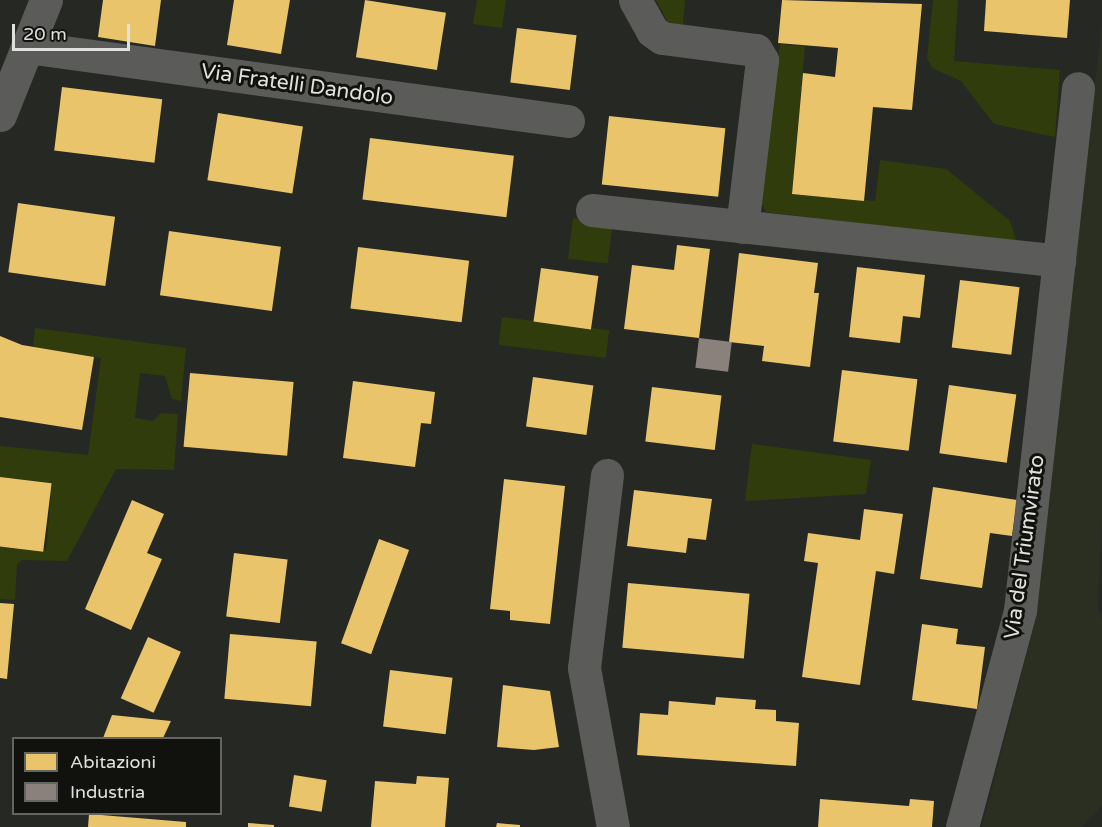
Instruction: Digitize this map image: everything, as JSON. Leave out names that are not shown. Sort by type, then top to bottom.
[{"type":"street","points":[[0,115],[46,0]]},
{"type":"street","points":[[634,0],[652,30],[662,38],[756,50],[762,60],[742,226]]},
{"type":"street","name":"Via Fratelli Dandolo","points":[[27,47],[568,121]]},
{"type":"street","name":"Via del Triumvirato","points":[[962,827],[1020,610],[1078,88]]},
{"type":"street","points":[[592,210],[1059,261]]},
{"type":"street","points":[[607,475],[584,668],[613,827]]},
{"type":"shaded area","points":[[1102,21],[1102,520],[1098,608],[1102,618],[1102,805],[1082,827],[982,827],[1033,630]]},
{"type":"green space","points":[[477,0],[506,0],[502,28],[473,24]]},
{"type":"green space","points":[[656,0],[685,0],[683,27],[669,25]]},
{"type":"green space","points":[[933,0],[958,0],[954,61],[1060,70],[1055,137],[994,124],[961,81],[932,68],[927,58]]},
{"type":"green space","points":[[780,44],[805,46],[792,194],[875,201],[880,160],[946,169],[1010,221],[1017,242],[766,212],[759,199]]},
{"type":"green space","points":[[573,218],[613,223],[608,264],[568,259]]},
{"type":"green space","points":[[502,317],[609,330],[606,358],[499,345]]},
{"type":"green space","points":[[35,328],[186,348],[181,401],[172,399],[165,376],[140,373],[135,418],[153,421],[161,413],[178,414],[174,470],[116,469],[67,561],[22,560],[17,564],[15,600],[0,599],[0,546],[46,550],[52,483],[0,477],[0,446],[88,455],[101,358],[33,347]]},
{"type":"green space","points":[[752,444],[871,460],[866,494],[745,501]]},
{"type":"building: Abitazioni","points":[[103,0],[161,0],[155,46],[98,37]]},
{"type":"building: Abitazioni","points":[[234,0],[290,0],[281,54],[227,45]]},
{"type":"building: Abitazioni","points":[[365,0],[446,13],[437,70],[356,57]]},
{"type":"building: Abitazioni","points":[[782,0],[922,4],[912,110],[873,107],[864,201],[792,194],[803,73],[835,77],[838,48],[778,43]]},
{"type":"building: Abitazioni","points":[[986,0],[1070,0],[1067,38],[984,31]]},
{"type":"building: Abitazioni","points":[[517,28],[577,35],[570,90],[510,83]]},
{"type":"building: Abitazioni","points":[[62,87],[162,99],[154,163],[54,151]]},
{"type":"building: Abitazioni","points":[[218,113],[303,126],[292,194],[207,180]]},
{"type":"building: Abitazioni","points":[[609,116],[725,128],[718,197],[602,185]]},
{"type":"building: Abitazioni","points":[[370,138],[514,156],[506,217],[362,200]]},
{"type":"building: Abitazioni","points":[[18,203],[115,217],[105,286],[8,272]]},
{"type":"building: Abitazioni","points":[[169,231],[281,247],[272,311],[160,295]]},
{"type":"building: Abitazioni","points":[[677,245],[710,249],[699,338],[624,329],[632,265],[674,270]]},
{"type":"building: Abitazioni","points":[[358,247],[469,261],[462,322],[350,309]]},
{"type":"building: Abitazioni","points":[[739,253],[818,263],[814,293],[819,293],[810,367],[762,361],[764,346],[729,342]]},
{"type":"building: Abitazioni","points":[[857,267],[925,275],[920,318],[903,316],[900,343],[849,337]]},
{"type":"building: Abitazioni","points":[[541,268],[598,276],[591,330],[533,321]]},
{"type":"building: Abitazioni","points":[[960,280],[1020,287],[1011,355],[952,347]]},
{"type":"building: Abitazioni","points":[[0,336],[22,345],[94,357],[82,430],[0,417]]},
{"type":"building: Abitazioni","points":[[842,370],[917,379],[909,451],[833,441]]},
{"type":"building: Abitazioni","points":[[190,373],[294,382],[287,456],[184,447]]},
{"type":"building: Abitazioni","points":[[533,377],[593,385],[586,435],[526,427]]},
{"type":"building: Abitazioni","points":[[353,381],[435,392],[431,424],[421,423],[415,467],[343,458]]},
{"type":"building: Abitazioni","points":[[949,385],[1016,394],[1007,463],[939,453]]},
{"type":"building: Abitazioni","points":[[652,387],[721,396],[715,450],[645,442]]},
{"type":"building: Abitazioni","points":[[0,477],[52,483],[43,552],[0,547]]},
{"type":"building: Abitazioni","points":[[504,479],[565,486],[550,624],[510,620],[510,611],[490,609]]},
{"type":"building: Abitazioni","points":[[933,487],[1017,500],[1012,536],[990,533],[982,588],[920,579]]},
{"type":"building: Abitazioni","points":[[634,490],[712,499],[706,540],[688,538],[686,553],[627,546]]},
{"type":"building: Abitazioni","points":[[132,500],[164,514],[147,553],[162,559],[131,630],[85,609]]},
{"type":"building: Abitazioni","points":[[864,509],[903,514],[894,574],[876,571],[860,685],[802,677],[818,563],[804,561],[808,533],[860,540]]},
{"type":"building: Abitazioni","points":[[379,539],[409,550],[371,654],[341,643]]},
{"type":"building: Abitazioni","points":[[234,553],[288,560],[280,623],[226,617]]},
{"type":"building: Abitazioni","points":[[628,583],[750,594],[744,658],[622,648]]},
{"type":"building: Abitazioni","points":[[0,603],[14,604],[7,679],[0,678]]},
{"type":"building: Abitazioni","points":[[922,624],[958,629],[956,644],[985,647],[977,709],[912,700]]},
{"type":"building: Abitazioni","points":[[230,634],[317,642],[311,706],[224,699]]},
{"type":"building: Abitazioni","points":[[148,637],[181,652],[154,713],[121,698]]},
{"type":"building: Abitazioni","points":[[390,670],[453,678],[446,734],[383,727]]},
{"type":"building: Abitazioni","points":[[503,685],[550,691],[559,747],[534,750],[497,747]]},
{"type":"building: Abitazioni","points":[[716,697],[756,700],[755,709],[776,710],[776,721],[799,723],[796,766],[637,755],[640,713],[668,715],[669,701],[715,705]]},
{"type":"building: Abitazioni","points":[[112,715],[171,721],[163,737],[103,737]]},
{"type":"building: Abitazioni","points":[[294,775],[327,780],[322,812],[289,807]]},
{"type":"building: Abitazioni","points":[[417,776],[449,778],[445,827],[371,827],[375,781],[416,784]]},
{"type":"building: Abitazioni","points":[[820,799],[909,806],[910,799],[934,801],[932,827],[818,827]]},
{"type":"building: Abitazioni","points":[[89,815],[186,822],[186,827],[88,827]]},
{"type":"building: Abitazioni","points":[[248,823],[274,825],[274,827],[248,827]]},
{"type":"building: Abitazioni","points":[[497,823],[520,825],[520,827],[496,827]]},
{"type":"building: Industria","points":[[699,338],[732,342],[728,372],[695,368]]}]
